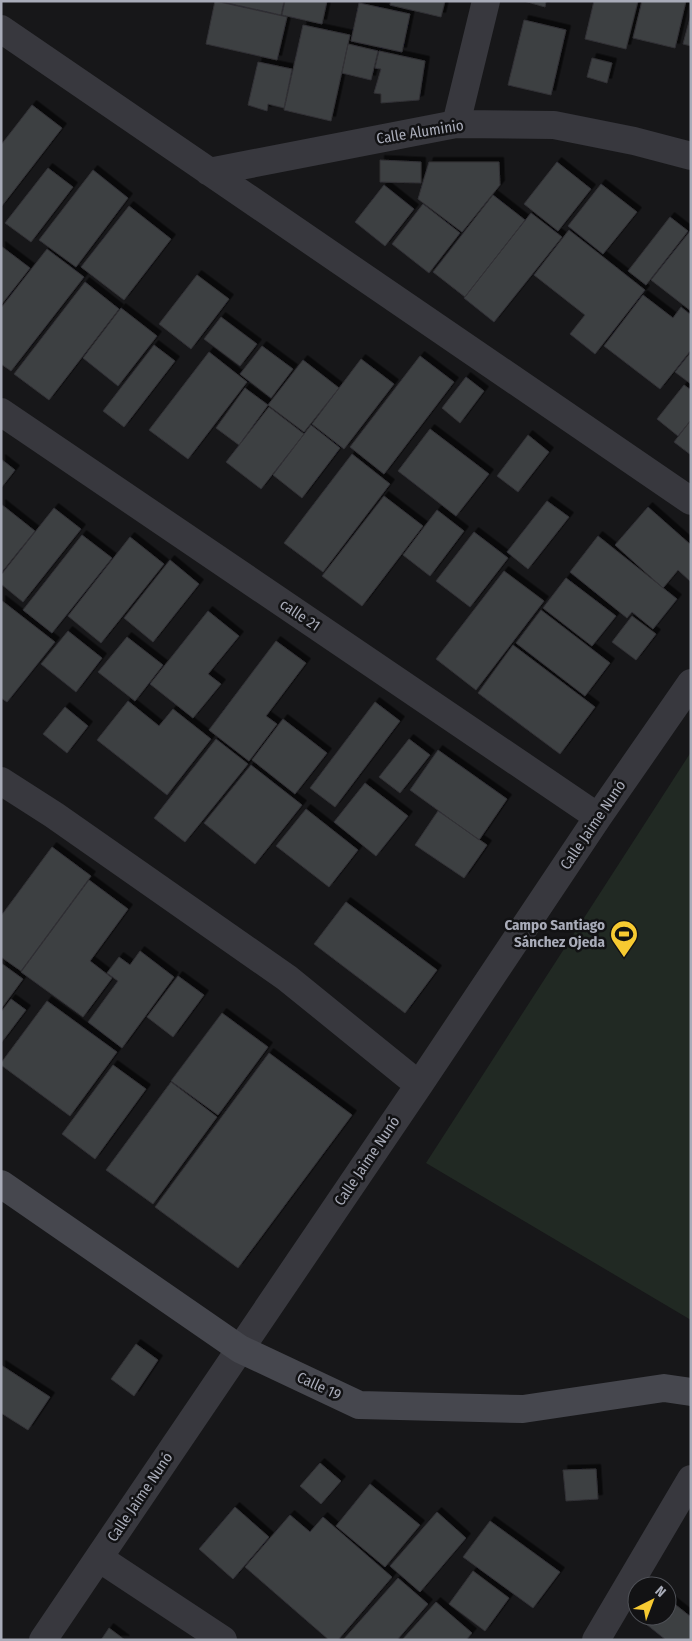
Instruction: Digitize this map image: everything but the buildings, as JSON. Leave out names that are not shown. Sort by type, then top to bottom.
[{"type":"street","points":[[456,124],[486,1]]},
{"type":"street","points":[[1,29],[691,501]]},
{"type":"street","name":"Calle Aluminio","points":[[210,172],[456,124],[554,125],[634,141],[691,156]]},
{"type":"street","name":"calle 21","points":[[1,412],[598,817]]},
{"type":"street","name":"Calle Jaime Nunó","points":[[43,1640],[598,817],[691,683]]},
{"type":"street","points":[[1,781],[62,821],[287,978],[419,1085]]},
{"type":"street","name":"Calle 19","points":[[1,1184],[240,1348],[360,1405],[523,1409],[664,1388],[691,1392]]},
{"type":"street","points":[[596,1640],[691,1479]]},
{"type":"street","points":[[99,1558],[223,1640]]},
{"type":"shaded area","name":"Campo Santiago Sánchez Ojeda","points":[[691,752],[691,1320],[426,1163]]},
{"type":"place","name":"Campo Santiago Sánchez Ojeda","points":[[624,958]]}]
